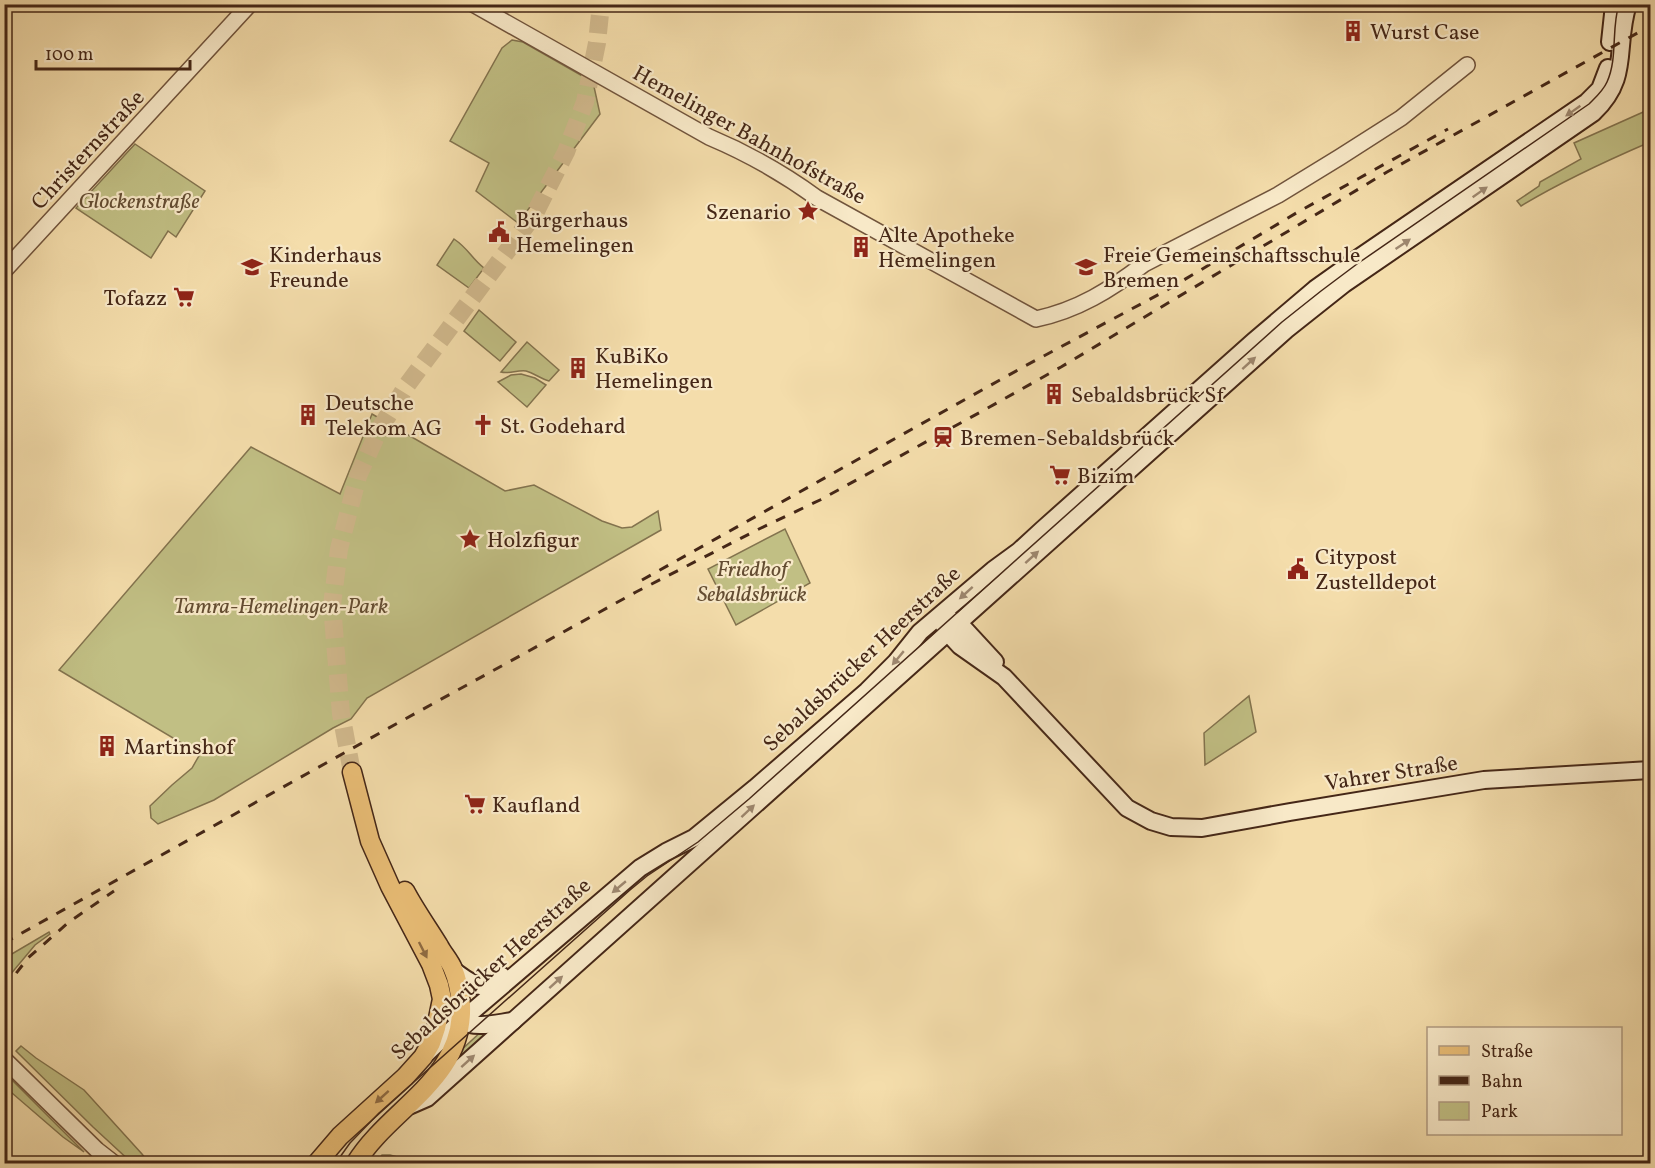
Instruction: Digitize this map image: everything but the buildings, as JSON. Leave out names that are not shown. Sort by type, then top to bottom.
[{"type":"main road","points":[[1452,202],[1587,102],[1600,89],[1607,73],[1616,4]]},
{"type":"main road","points":[[1452,202],[1593,113],[1610,95],[1618,76],[1623,26],[1628,4]]},
{"type":"main road","name":"Sebaldsbrücker Heerstraße","points":[[316,1164],[340,1136],[405,1077],[461,1021],[640,868],[694,838],[755,788],[867,691],[896,662],[920,632],[1043,530],[1315,289],[1452,202]]},
{"type":"main road","name":"Sebaldsbrücker Heerstraße","points":[[355,1164],[386,1126],[405,1108],[427,1098],[1286,330],[1452,202]]},
{"type":"main road","points":[[939,616],[1000,668],[1004,677]]},
{"type":"main road","points":[[953,628],[960,646],[1004,677]]},
{"type":"main road","points":[[912,666],[923,665],[947,650],[960,646]]},
{"type":"main road","name":"Vahrer Straße","points":[[1004,677],[1127,807],[1150,821],[1171,827],[1202,828],[1484,780],[1650,770]]},
{"type":"main road","points":[[405,1108],[436,1077],[452,1052],[461,1021],[460,996],[453,969],[406,893],[352,772],[370,842],[431,964],[442,999],[461,1021],[478,1025],[513,1021]]},
{"type":"main road","points":[[453,969],[473,983],[485,987],[535,947],[552,943]]},
{"type":"main road","points":[[423,1057],[436,1028],[442,999]]},
{"type":"street","name":"Christernstraße","points":[[4,271],[250,4]]},
{"type":"street","name":"Hemelinger Bahnhofstraße","points":[[473,4],[709,137],[740,151],[825,202],[1036,319],[1081,305],[1125,279],[1149,274],[1204,234],[1278,195],[1401,118],[1467,65]]},
{"type":"street","points":[[4,1059],[99,1157],[115,1164]]},
{"type":"green space","points":[[512,40],[523,42],[593,82],[600,114],[518,223],[476,191],[489,163],[450,141],[502,48]]},
{"type":"green space","points":[[1650,109],[1650,142],[1584,172],[1521,206],[1517,201],[1539,186],[1540,182],[1581,159],[1574,143]]},
{"type":"green space","name":"Glockenstraße","points":[[135,144],[205,191],[176,237],[168,231],[151,258],[76,208]]},
{"type":"green space","points":[[454,239],[484,268],[469,288],[437,265]]},
{"type":"green space","points":[[479,310],[516,342],[500,361],[464,331]]},
{"type":"green space","points":[[527,342],[559,370],[549,381],[526,371],[501,372]]},
{"type":"green space","points":[[521,374],[535,378],[546,385],[527,407],[498,382],[511,375]]},
{"type":"green space","name":"Tamra-Hemelingen-Park","points":[[372,414],[505,491],[534,485],[602,521],[622,528],[632,527],[658,511],[661,530],[367,698],[351,719],[214,800],[158,824],[151,818],[150,806],[192,768],[200,754],[59,670],[251,447],[340,494]]},
{"type":"green space","name":"Friedhof Sebaldsbrück","points":[[785,529],[810,583],[736,625],[708,569]]},
{"type":"green space","points":[[1249,696],[1256,732],[1205,765],[1204,733]]},
{"type":"green space","points":[[49,932],[50,934],[35,945],[5,981],[5,958]]},
{"type":"green space","points":[[484,1029],[491,1035],[450,1068],[457,1054]]},
{"type":"green space","points":[[21,1046],[84,1090],[149,1163],[132,1163],[16,1051]]},
{"type":"green space","points":[[4,1072],[84,1152],[5,1087]]},
{"type":"green space","points":[[382,1155],[401,1158],[397,1163],[376,1163]]},
{"type":"tunnel","points":[[352,772],[341,714],[332,605],[339,549],[358,476],[379,430],[407,385],[534,215],[566,152],[585,102],[597,43],[601,4]]},
{"type":"tram line","points":[[335,1164],[350,1143],[379,1113],[630,890],[698,842],[749,799],[1282,322],[1357,264],[1589,104],[1599,94],[1610,73],[1619,4]]},
{"type":"railway","points":[[4,943],[636,592],[820,500],[986,409],[1061,367],[1387,172],[1650,26]]},
{"type":"railway","points":[[642,580],[1025,366],[1167,290],[1298,212],[1448,129]]},
{"type":"railway","points":[[4,989],[28,958],[69,922],[114,891]]},
{"type":"place","name":"Wurst Case","points":[[1353,31]]},
{"type":"place","name":"Szenario","points":[[808,211]]},
{"type":"place","name":"Bürgerhaus Hemelingen","points":[[499,232]]},
{"type":"place","name":"Alte Apotheke Hemelingen","points":[[861,247]]},
{"type":"place","name":"Kinderhaus Freunde","points":[[252,267]]},
{"type":"place","name":"Freie Gemeinschaftsschule Bremen","points":[[1086,267]]},
{"type":"place","name":"Tofazz","points":[[184,297]]},
{"type":"place","name":"KuBiKo Hemelingen","points":[[578,368]]},
{"type":"place","name":"Sebaldsbrück Sf","points":[[1054,394]]},
{"type":"place","name":"Deutsche Telekom AG","points":[[308,415]]},
{"type":"place","name":"St. Godehard","points":[[483,425]]},
{"type":"place","name":"Bremen-Sebaldsbrück","points":[[943,437]]},
{"type":"place","name":"Bizim","points":[[1060,475]]},
{"type":"place","name":"Holzfigur","points":[[470,539]]},
{"type":"place","name":"Citypost Zustelldepot","points":[[1298,569]]},
{"type":"place","name":"Martinshof","points":[[107,746]]},
{"type":"place","name":"Kaufland","points":[[475,804]]}]
